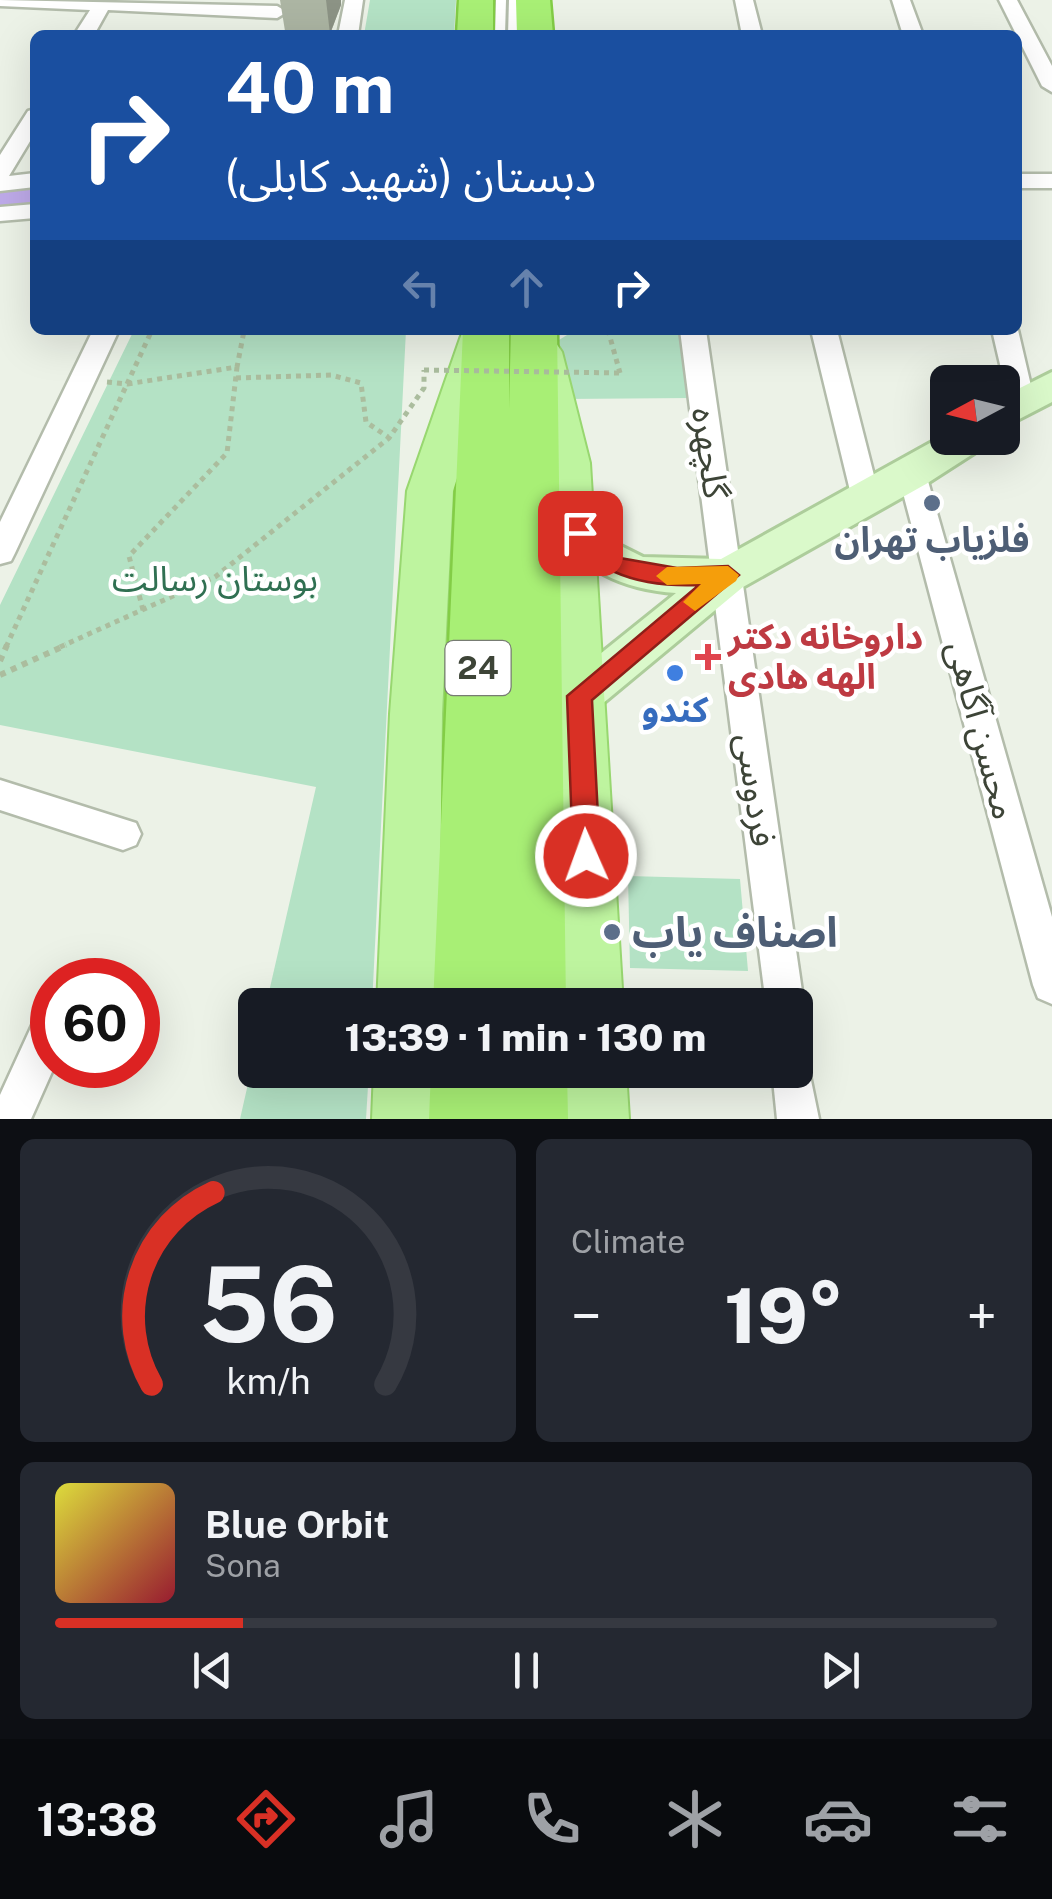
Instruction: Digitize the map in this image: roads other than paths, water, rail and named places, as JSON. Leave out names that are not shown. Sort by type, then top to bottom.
[{"type":"highway","points":[[475,30],[476,0]]},
{"type":"highway","points":[[534,0],[534,30]]},
{"type":"highway","name":"24","points":[[470,988],[519,335]]},
{"type":"highway","name":"24","points":[[519,335],[530,988]]},
{"type":"highway","points":[[466,1119],[467,1088]]},
{"type":"highway","points":[[530,1088],[530,1119]]},
{"type":"main road","points":[[408,988],[416,714],[430,491],[517,335]]},
{"type":"main road","points":[[523,335],[544,356],[568,463],[591,988]]},
{"type":"main road","points":[[580,696],[728,575],[942,455]]},
{"type":"main road","points":[[572,523],[613,565],[677,577],[728,575]]},
{"type":"main road","points":[[405,1119],[406,1088]]},
{"type":"main road","points":[[595,1088],[596,1119]]},
{"type":"street","points":[[0,0],[280,6],[268,30]]},
{"type":"street","points":[[349,30],[354,0]]},
{"type":"street","points":[[744,0],[751,30]]},
{"type":"street","points":[[901,0],[911,30]]},
{"type":"street","points":[[1008,0],[1052,86]]},
{"type":"street","points":[[87,30],[104,2]]},
{"type":"street","points":[[0,172],[30,123]]},
{"type":"street","points":[[0,184],[30,181]]},
{"type":"street","points":[[1022,181],[1052,181]]},
{"type":"street","points":[[0,214],[30,211]]},
{"type":"street","points":[[0,553],[103,335]]},
{"type":"street","name":"گلچهره","points":[[694,335],[728,575]]},
{"type":"street","points":[[825,335],[866,500]]},
{"type":"street","points":[[1006,335],[1025,401]]},
{"type":"street","name":"محسن آگاهی","points":[[912,474],[1052,985]]},
{"type":"street","name":"فردوسی","points":[[728,575],[783,988]]},
{"type":"street","points":[[0,795],[123,834]]},
{"type":"street","points":[[10,1119],[30,1074]]},
{"type":"street","points":[[794,1088],[798,1119]]},
{"type":"lane","points":[[500,30],[501,0]]},
{"type":"lane","points":[[513,30],[514,0]]},
{"type":"waterway","points":[[0,202],[30,199]]},
{"type":"place","name":"فلزیاب تهران","points":[[932,503]]},
{"type":"place","name":"داروخانه دکتر الهه هادی","points":[[708,657]]},
{"type":"place","name":"کندو","points":[[675,673]]},
{"type":"place","name":"اصناف یاب","points":[[612,932]]},
{"type":"park label","name":"بوستان رسالت","points":[[215,579]]}]
